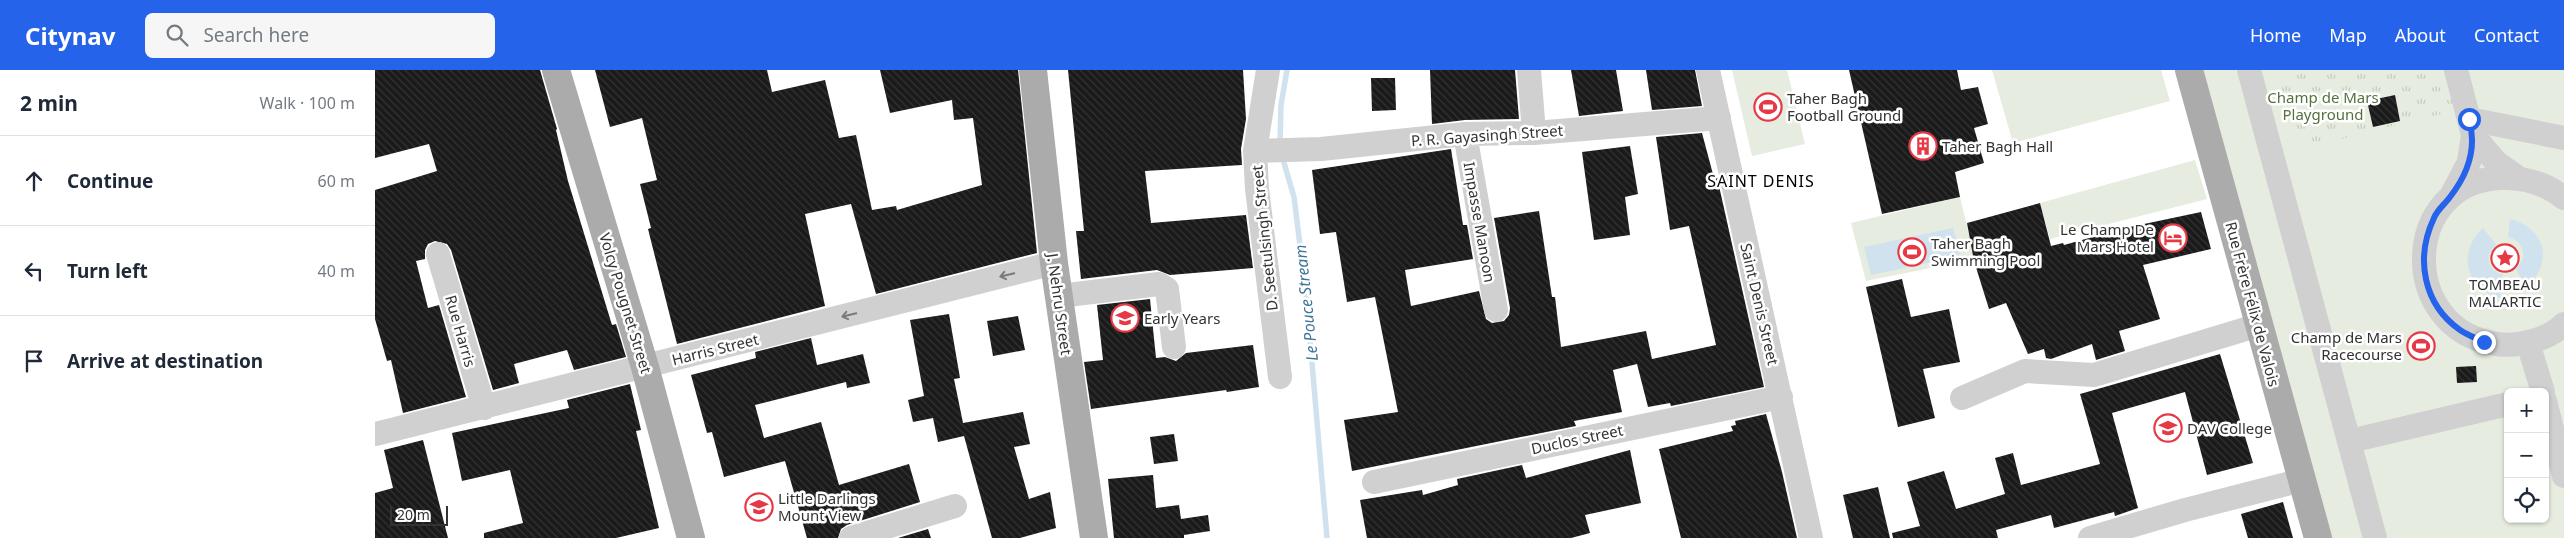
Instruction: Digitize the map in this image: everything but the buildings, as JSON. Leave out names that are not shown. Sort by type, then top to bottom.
[{"type":"main road","name":"Volcy Pougnet Street","points":[[557,70],[645,366],[691,538]]},
{"type":"main road","name":"J. Nehru Street","points":[[1033,70],[1054,263],[1094,538]]},
{"type":"main road","name":"Rue Frère Félix de Valois","points":[[2189,70],[2318,538]]},
{"type":"street","name":"D. Seetulsingh Street","points":[[1268,70],[1255,150],[1257,189],[1280,377]]},
{"type":"street","points":[[1529,70],[1534,132]]},
{"type":"street","name":"Saint Denis Street","points":[[1708,70],[1811,538]]},
{"type":"street","points":[[2249,70],[2375,538]]},
{"type":"street","points":[[2456,70],[2471,127],[2469,162],[2451,196],[2435,216],[2425,240],[2422,266],[2428,291],[2441,313],[2460,331],[2484,342],[2509,345],[2528,343],[2560,328],[2564,324]]},
{"type":"street","name":"P. R. Gayasingh Street","points":[[1255,150],[1321,149],[1465,134],[1534,132],[1719,118]]},
{"type":"street","points":[[2471,127],[2564,138]]},
{"type":"street","points":[[2471,127],[2496,162],[2517,177]]},
{"type":"street","name":"Impasse Manoon","points":[[1465,134],[1496,310]]},
{"type":"street","points":[[2451,196],[2483,178],[2517,177],[2548,186],[2564,198]]},
{"type":"street","name":"Rue Harris","points":[[438,254],[484,408]]},
{"type":"street","name":"Harris Street","points":[[375,434],[1054,263]]},
{"type":"street","points":[[1059,296],[1159,284],[1164,286],[1167,289],[1174,347]]},
{"type":"street","points":[[1962,398],[2025,371],[2094,375],[2259,325]]},
{"type":"street","points":[[2528,343],[2542,388]]},
{"type":"street","name":"Duclos Street","points":[[1374,482],[1781,397]]},
{"type":"street","points":[[2349,441],[2504,405]]},
{"type":"street","points":[[2549,417],[2564,476]]},
{"type":"street","points":[[2090,538],[2185,510],[2302,480]]},
{"type":"street","points":[[851,538],[955,506]]},
{"type":"green space","name":"Taher Bagh Football Ground","points":[[1732,70],[1787,70],[1805,144],[1752,156]]},
{"type":"green space","points":[[1992,70],[2161,70],[2170,101],[2013,143]]},
{"type":"green space","name":"Champ de Mars Racecourse","points":[[2201,70],[2564,70],[2564,538],[2330,538]]},
{"type":"green space","name":"Champ de Mars Playground","points":[[2276,70],[2446,70],[2456,110],[2297,150]]},
{"type":"green space","points":[[2195,160],[2207,199],[2050,239],[2040,203]]},
{"type":"green space","points":[[1960,197],[1975,259],[1866,281],[1851,223]]},
{"type":"water","points":[[2510,219],[2532,230],[2542,248],[2543,258],[2540,268],[2535,278],[2526,288],[2516,269],[2523,259],[2522,248],[2518,242],[2508,237]]},
{"type":"water","name":"Taher Bagh Swimming Pool","points":[[1953,228],[1960,256],[1871,275],[1864,247]]},
{"type":"water","points":[[2483,228],[2496,244],[2489,254],[2489,262],[2491,268],[2503,275],[2500,298],[2488,293],[2479,286],[2472,278],[2469,268],[2470,248],[2475,237]]},
{"type":"waterway","name":"Le Pouce Stream","points":[[1280,144],[1281,105],[1287,70]]},
{"type":"waterway","name":"Le Pouce Stream","points":[[1282,156],[1294,197],[1306,293],[1327,538]]},
{"type":"place","name":"Taher Bagh Football Ground","points":[[1768,107]]},
{"type":"place","name":"Taher Bagh Hall","points":[[1923,146]]},
{"type":"place","name":"Le Champ De Mars Hotel","points":[[2173,238]]},
{"type":"place","name":"Taher Bagh Swimming Pool","points":[[1912,252]]},
{"type":"place","name":"TOMBEAU MALARTIC","points":[[2505,258]]},
{"type":"place","name":"Early Years","points":[[1125,318]]},
{"type":"place","name":"Champ de Mars Racecourse","points":[[2421,346]]},
{"type":"place","name":"DAV College","points":[[2168,428]]},
{"type":"place","name":"Little Darlings Mount View","points":[[759,507]]},
{"type":"district","name":"SAINT DENIS","points":[[1761,181]]},
{"type":"route","points":[[2469,119],[2473,135],[2469,162],[2451,196],[2435,216],[2425,240],[2422,266],[2428,291],[2441,313],[2460,331],[2484,342]]}]
